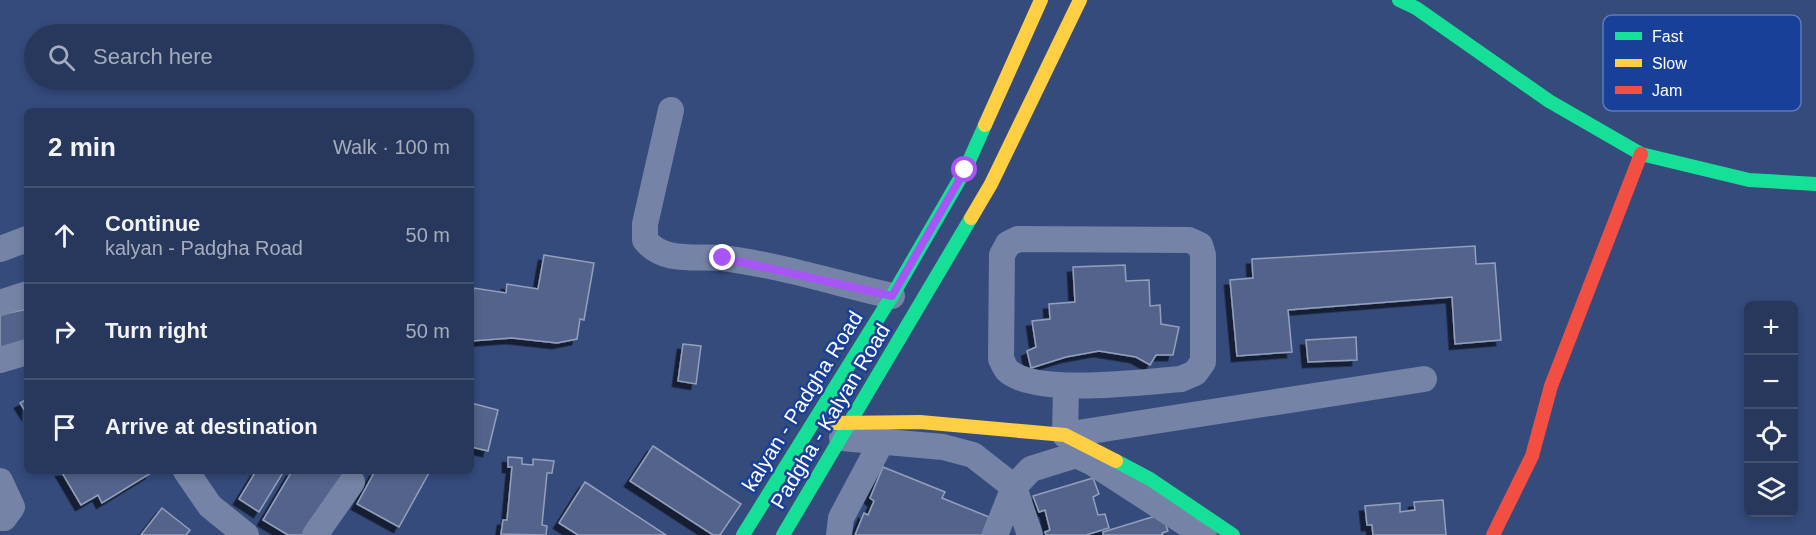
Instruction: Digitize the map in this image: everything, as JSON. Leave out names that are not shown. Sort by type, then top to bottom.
[{"type":"street","name":"kalyan - Padgha Road","points":[[743,535],[892,296],[978,177],[1041,0]]},
{"type":"street","name":"Padgha - Kalyan Road","points":[[783,535],[846,431],[978,177],[1080,0]]},
{"type":"street","points":[[1399,0],[1416,8],[1549,101],[1641,154],[1749,180],[1816,184]]},
{"type":"street","points":[[671,110],[645,224],[645,240],[652,250],[666,255],[723,258],[892,296]]},
{"type":"street","points":[[1493,535],[1532,456],[1551,386],[1641,154]]},
{"type":"street","points":[[1018,238],[1188,240],[1200,245],[1203,255],[1203,362],[1195,373],[1181,379],[1066,387],[1022,377],[1007,371],[1001,359],[1002,255],[1008,244],[1018,238]]},
{"type":"street","points":[[0,249],[24,240]]},
{"type":"street","points":[[0,303],[24,295]]},
{"type":"street","points":[[0,360],[24,353]]},
{"type":"street","points":[[846,431],[920,422],[1065,435],[1424,379]]},
{"type":"street","points":[[1065,435],[1066,387]]},
{"type":"street","points":[[815,422],[882,441],[944,447],[973,455],[1014,487],[1030,535]]},
{"type":"street","points":[[1065,435],[1150,480],[1233,535]]},
{"type":"street","points":[[839,535],[841,518],[882,441]]},
{"type":"street","points":[[995,535],[1014,487],[1031,469],[1076,455],[1204,535]]},
{"type":"street","points":[[188,474],[210,506],[246,535]]},
{"type":"street","points":[[0,481],[12,507],[4,518],[0,518]]},
{"type":"street","points":[[315,535],[352,482]]},
{"type":"building","points":[[1475,246],[1476,264],[1495,263],[1501,340],[1455,344],[1452,297],[1288,310],[1292,352],[1237,356],[1230,280],[1253,278],[1252,259]]},
{"type":"building","points":[[544,255],[594,263],[584,320],[580,319],[577,339],[557,343],[512,338],[474,341],[474,288],[506,293],[507,284],[538,289]]},
{"type":"building","points":[[1125,265],[1126,281],[1149,280],[1150,306],[1160,305],[1161,324],[1179,327],[1173,355],[1156,355],[1150,365],[1136,357],[1099,351],[1066,357],[1031,368],[1027,351],[1036,347],[1032,321],[1050,319],[1049,304],[1075,302],[1073,267]]},
{"type":"building","points":[[24,310],[24,344],[0,351],[0,315]]},
{"type":"building","points":[[1356,337],[1357,360],[1308,362],[1306,340]]},
{"type":"building","points":[[683,344],[701,346],[696,384],[678,381]]},
{"type":"building","points":[[474,404],[498,410],[488,451],[474,448]]},
{"type":"building","points":[[653,446],[741,504],[720,535],[713,535],[630,481]]},
{"type":"building","points":[[508,457],[522,458],[522,464],[533,465],[533,459],[554,461],[552,473],[547,473],[542,525],[547,526],[546,535],[501,534],[503,520],[507,520],[512,467],[508,467]]},
{"type":"building","points":[[883,467],[945,492],[942,498],[989,517],[982,535],[855,535],[864,513],[868,515],[874,501],[870,498]]},
{"type":"building","points":[[63,474],[149,474],[102,503],[98,495],[81,505]]},
{"type":"building","points":[[254,474],[282,474],[259,512],[239,499]]},
{"type":"building","points":[[290,474],[346,474],[310,535],[288,535],[263,520]]},
{"type":"building","points":[[373,474],[428,474],[399,527],[357,504]]},
{"type":"building","points":[[1093,478],[1099,494],[1093,497],[1098,515],[1105,514],[1109,528],[1086,535],[1046,535],[1045,532],[1050,530],[1045,510],[1039,512],[1033,496]]},
{"type":"building","points":[[585,482],[666,535],[578,535],[559,523]]},
{"type":"building","points":[[1443,500],[1446,535],[1373,535],[1372,525],[1367,525],[1365,506],[1400,503],[1400,512],[1415,510],[1414,502]]},
{"type":"building","points":[[162,508],[190,530],[186,535],[141,535]]},
{"type":"building","points":[[1162,514],[1168,531],[1162,533],[1163,535],[1103,535],[1103,532]]},
{"type":"traffic: fast","points":[[1399,0],[1416,8],[1549,101],[1641,154],[1749,180],[1816,184]]},
{"type":"traffic: fast","points":[[743,535],[892,296],[965,170],[985,125]]},
{"type":"traffic: fast","points":[[783,535],[971,218]]},
{"type":"traffic: fast","points":[[1116,461],[1150,479],[1233,535]]},
{"type":"traffic: slow","points":[[985,125],[1041,0]]},
{"type":"traffic: slow","points":[[971,218],[991,184],[1080,0]]},
{"type":"traffic: slow","points":[[835,423],[920,422],[1065,435],[1116,461]]},
{"type":"traffic: jam","points":[[1493,535],[1532,456],[1551,386],[1641,154]]},
{"type":"route","points":[[723,258],[892,296],[965,170]]}]
